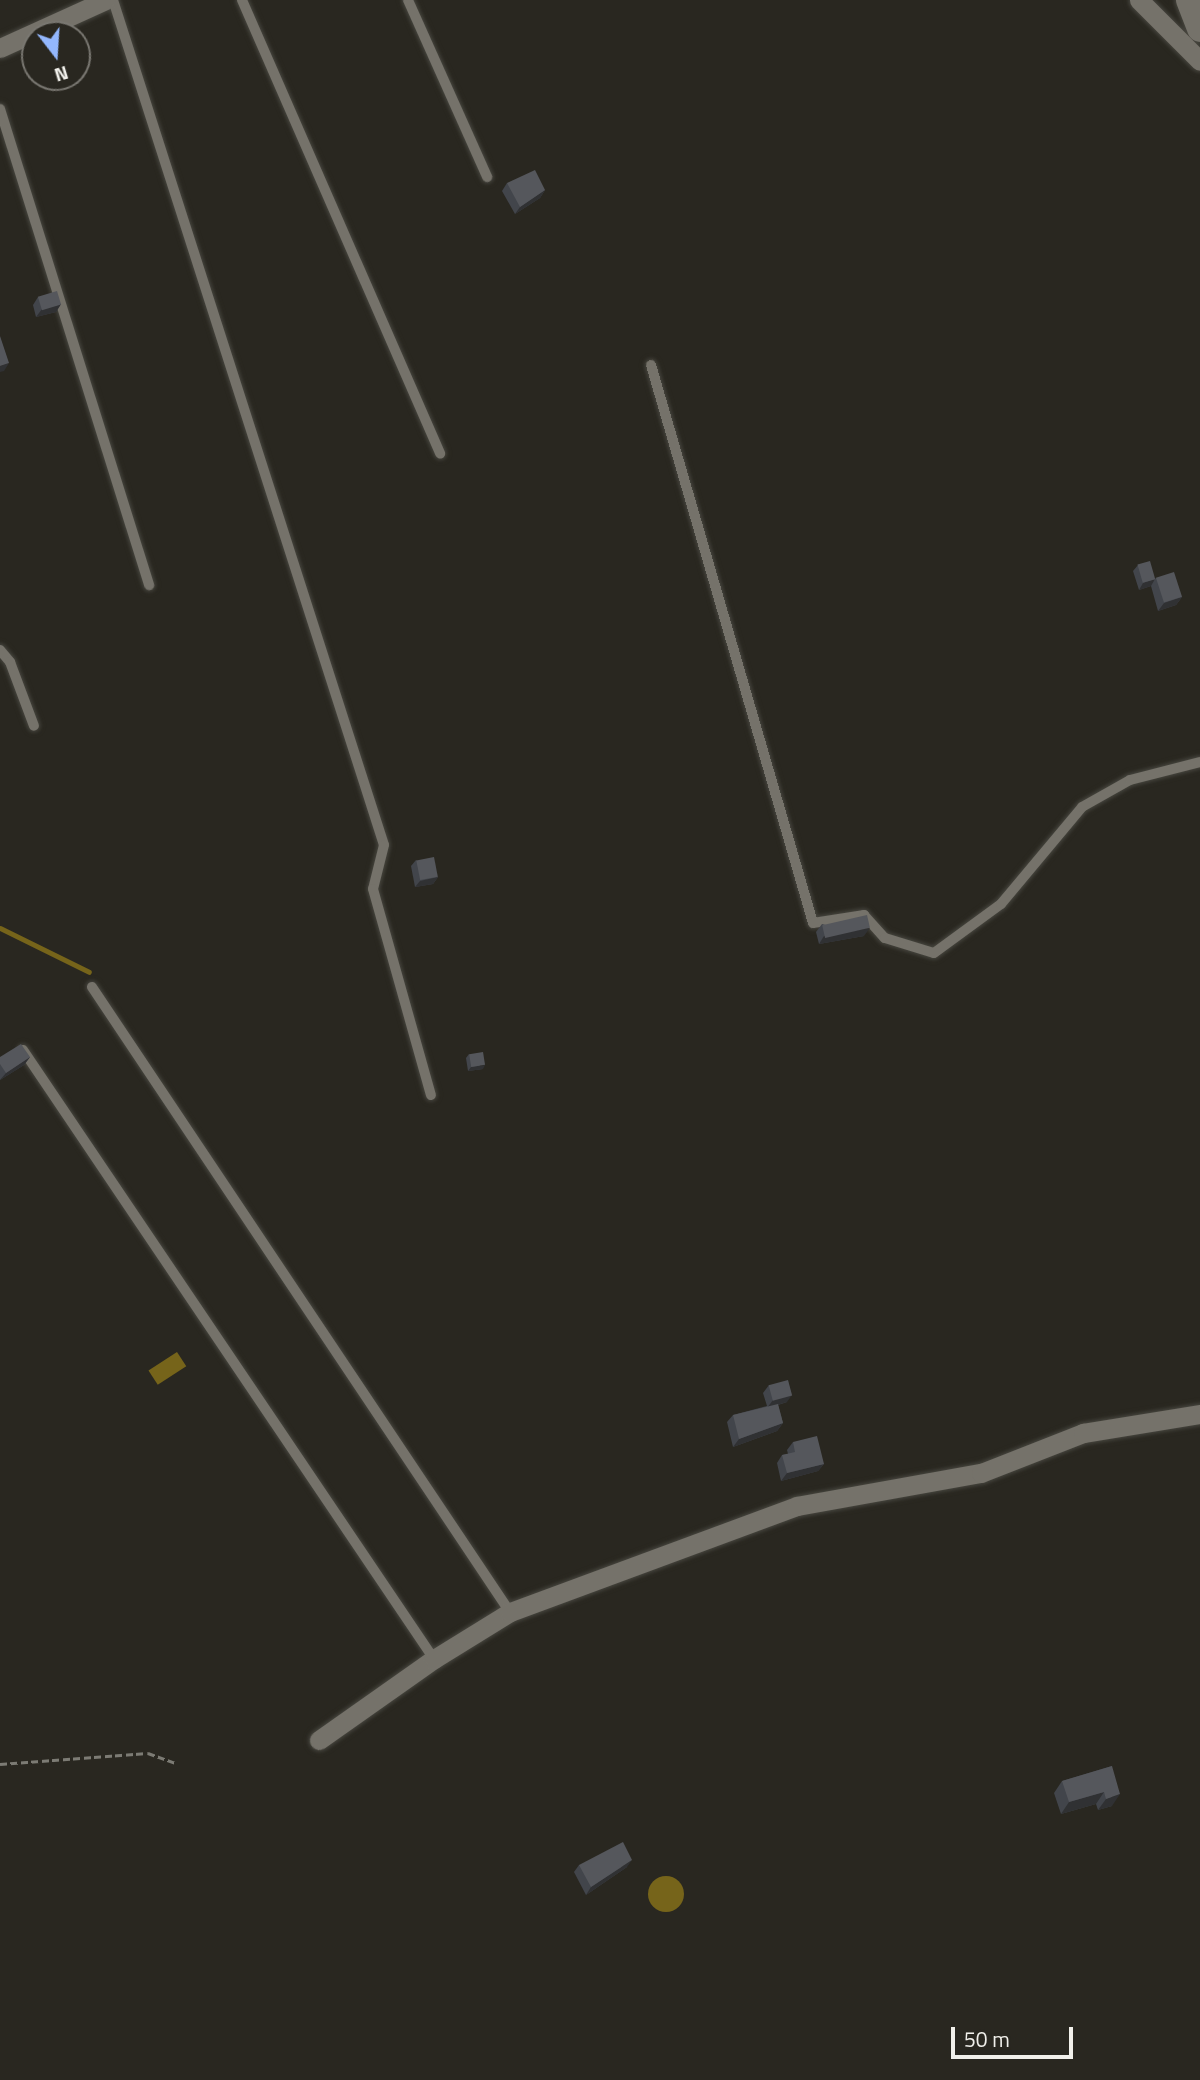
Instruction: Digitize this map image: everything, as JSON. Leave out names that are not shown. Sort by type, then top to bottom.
[{"type":"main road","points":[[1189,0],[1200,29]]},
{"type":"street","points":[[0,48],[106,0]]},
{"type":"street","points":[[1139,0],[1200,61]]},
{"type":"street","points":[[320,1740],[434,1659],[510,1612],[797,1506],[981,1473],[1083,1433],[1200,1415]]},
{"type":"lane","points":[[113,0],[384,845],[373,889],[431,1095]]},
{"type":"lane","points":[[242,0],[440,454]]},
{"type":"lane","points":[[408,0],[487,177]]},
{"type":"lane","points":[[0,109],[149,584]]},
{"type":"lane","points":[[651,365],[813,923],[864,915],[885,938],[934,953],[1001,904],[1082,807],[1130,780],[1200,762]]},
{"type":"lane","points":[[0,650],[10,662],[34,726]]},
{"type":"lane","points":[[92,987],[510,1612]]},
{"type":"lane","points":[[21,1046],[434,1659]]},
{"type":"path","points":[[0,1764],[148,1753],[175,1763]]},
{"type":"shaded area","points":[[177,1352],[186,1366],[158,1385],[148,1371]]},
{"type":"shaded area","points":[[666,1876],[679,1881],[684,1894],[679,1907],[666,1912],[653,1907],[648,1894],[653,1881]]},
{"type":"building","points":[[535,170],[545,190],[520,207],[507,183]]},
{"type":"building","points":[[57,291],[61,304],[42,310],[38,297]]},
{"type":"building","points":[[0,336],[9,363],[0,366]]},
{"type":"building","points":[[1150,561],[1155,579],[1143,583],[1138,565]]},
{"type":"building","points":[[1174,572],[1182,597],[1164,603],[1156,578]]},
{"type":"building","points":[[434,857],[438,877],[420,880],[416,860]]},
{"type":"building","points":[[867,915],[870,928],[825,938],[822,925]]},
{"type":"building","points":[[21,1044],[30,1057],[6,1073],[0,1064],[0,1057]]},
{"type":"building","points":[[483,1052],[485,1065],[471,1067],[469,1054]]},
{"type":"building","points":[[788,1380],[792,1395],[773,1401],[769,1385]]},
{"type":"building","points":[[778,1404],[783,1423],[739,1439],[733,1415]]},
{"type":"building","points":[[817,1436],[824,1464],[787,1473],[782,1455],[795,1452],[793,1442]]},
{"type":"building","points":[[1112,1766],[1120,1794],[1106,1799],[1104,1792],[1069,1802],[1062,1781]]},
{"type":"building","points":[[623,1842],[632,1860],[591,1887],[579,1865]]},
{"type":"waterway","points":[[0,928],[89,972]]}]
